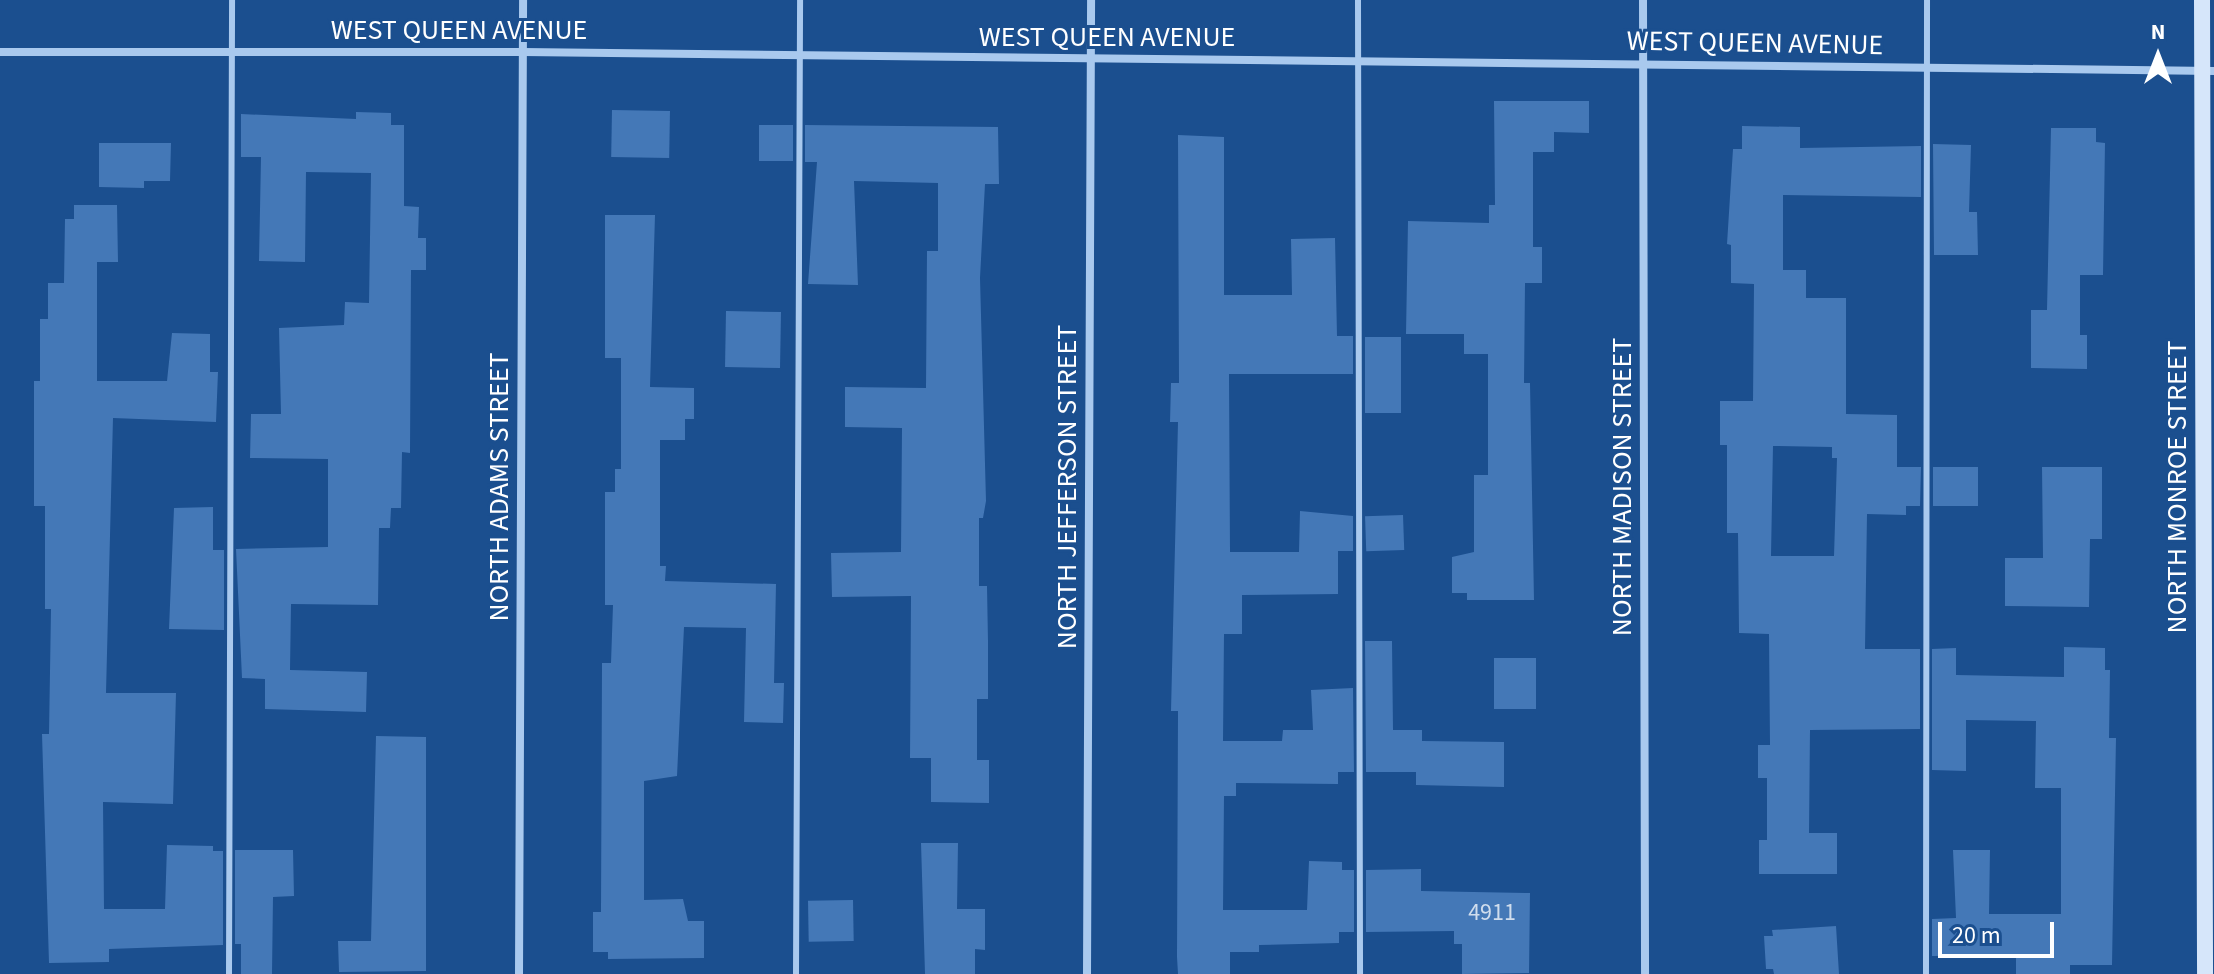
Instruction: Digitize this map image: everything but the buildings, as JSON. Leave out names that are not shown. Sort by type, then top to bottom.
[{"type":"main road","name":"NORTH MONROE STREET","points":[[2202,0],[2208,71],[2205,974]]},
{"type":"street","name":"NORTH ADAMS STREET","points":[[519,974],[523,0]]},
{"type":"street","name":"NORTH JEFFERSON STREET","points":[[1087,974],[1091,0]]},
{"type":"street","name":"NORTH MADISON STREET","points":[[1643,0],[1645,974]]},
{"type":"street","name":"WEST QUEEN AVENUE","points":[[0,52],[523,52],[2208,71]]},
{"type":"lane","points":[[229,974],[232,0]]},
{"type":"lane","points":[[796,974],[800,0]]},
{"type":"lane","points":[[1358,0],[1360,974]]},
{"type":"lane","points":[[1926,974],[1927,0]]}]
